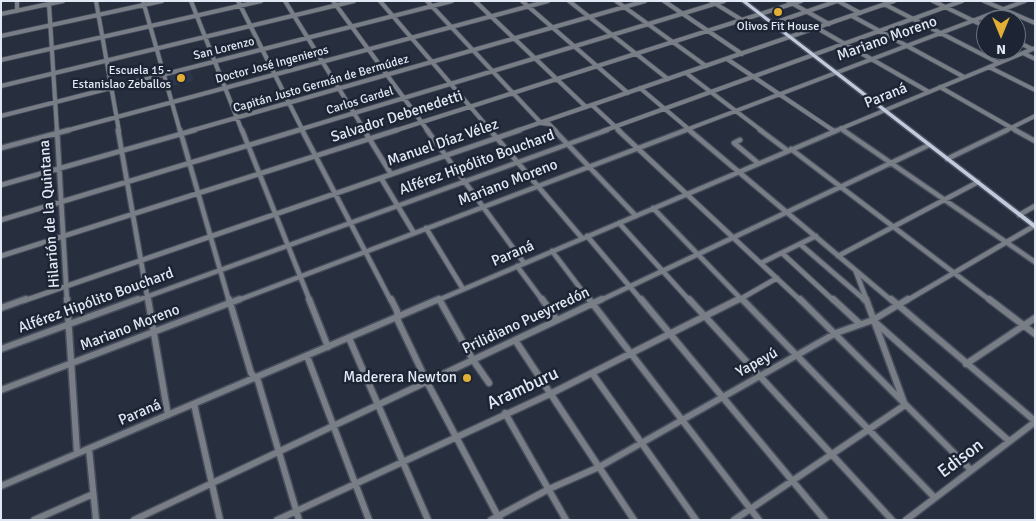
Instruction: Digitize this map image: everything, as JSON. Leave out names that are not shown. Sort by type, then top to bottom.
[{"type":"main road","points":[[742,1],[1034,226]]},
{"type":"street","points":[[17,1],[17,11]]},
{"type":"street","points":[[1,18],[1,14],[62,1]]},
{"type":"street","points":[[96,1],[168,415]]},
{"type":"street","points":[[1,36],[99,15],[144,3],[162,1]]},
{"type":"street","points":[[191,1],[236,119],[328,347]]},
{"type":"street","points":[[238,1],[315,156],[366,251],[427,382],[499,518]]},
{"type":"street","points":[[1,60],[261,1]]},
{"type":"street","points":[[285,1],[391,174]]},
{"type":"street","points":[[333,1],[402,99],[446,155],[524,263]]},
{"type":"street","points":[[1,86],[354,1]]},
{"type":"street","points":[[380,1],[536,186],[671,333],[825,520]]},
{"type":"street","points":[[427,1],[541,122],[549,124],[636,216]]},
{"type":"street","name":"San Lorenzo","points":[[1,116],[452,1]]},
{"type":"street","points":[[475,1],[586,107]]},
{"type":"street","points":[[522,1],[628,93]]},
{"type":"street","name":"Doctor José Ingenieros","points":[[1,148],[548,1]]},
{"type":"street","points":[[570,1],[668,79]]},
{"type":"street","points":[[616,1],[706,66]]},
{"type":"street","name":"Capitán Justo Germán de Bermúdez","points":[[1,185],[339,90],[645,1]]},
{"type":"street","points":[[664,1],[742,54]]},
{"type":"street","name":"Carlos Gardel","points":[[1,220],[724,1]]},
{"type":"street","points":[[788,1],[829,24]]},
{"type":"street","name":"Salvador Debenedetti","points":[[1,256],[801,1]]},
{"type":"street","points":[[771,24],[837,1],[860,13]]},
{"type":"street","name":"Manuel Díaz Vélez","points":[[1,308],[894,1]]},
{"type":"street","points":[[933,1],[976,22]]},
{"type":"street","name":"Alférez Hipólito Bouchard","points":[[1,348],[962,1]]},
{"type":"street","points":[[984,1],[1003,10]]},
{"type":"street","name":"Mariano Moreno","points":[[1003,10],[1025,1]]},
{"type":"street","points":[[144,3],[230,303],[251,373],[255,378],[280,451],[299,520]]},
{"type":"street","points":[[713,3],[742,20]]},
{"type":"street","points":[[886,3],[912,19],[999,63]]},
{"type":"street","name":"Hilarión de la Quintana","points":[[49,4],[73,363],[77,453]]},
{"type":"street","points":[[852,16],[964,77]]},
{"type":"street","name":"Mariano Moreno","points":[[1,390],[834,72],[976,20]]},
{"type":"street","points":[[817,28],[929,92]]},
{"type":"street","points":[[727,59],[834,131]]},
{"type":"street","name":"Paraná","points":[[1,486],[758,163],[1006,60]]},
{"type":"street","points":[[989,67],[1035,90]]},
{"type":"street","points":[[686,73],[841,187],[1035,334]]},
{"type":"street","points":[[940,87],[1035,140]]},
{"type":"street","points":[[640,88],[1035,421]]},
{"type":"street","points":[[592,105],[836,333],[971,470]]},
{"type":"street","points":[[947,159],[1035,116]]},
{"type":"street","points":[[841,128],[1035,262]]},
{"type":"street","points":[[740,140],[734,142],[734,144],[758,163]]},
{"type":"street","name":"Prilidiano Pueyrredón","points":[[134,520],[929,145]]},
{"type":"street","points":[[381,178],[414,233]]},
{"type":"street","points":[[838,256],[978,182]]},
{"type":"street","points":[[1020,215],[1035,206]]},
{"type":"street","points":[[652,208],[935,498]]},
{"type":"street","points":[[619,223],[892,520]]},
{"type":"street","name":"Yapeyú","points":[[491,520],[499,518],[549,489],[599,467],[836,333],[873,320],[1034,226]]},
{"type":"street","points":[[426,228],[464,289]]},
{"type":"street","points":[[761,263],[816,236]]},
{"type":"street","points":[[800,244],[867,301]]},
{"type":"street","points":[[552,251],[759,520]]},
{"type":"street","points":[[782,253],[860,324]]},
{"type":"street","points":[[517,266],[557,320]]},
{"type":"street","points":[[856,272],[905,405]]},
{"type":"street","name":"Aramburu","points":[[277,520],[356,485],[505,413],[550,394],[740,299],[777,278]]},
{"type":"street","points":[[439,299],[473,360],[489,383]]},
{"type":"street","points":[[966,364],[1035,318]]},
{"type":"street","points":[[873,320],[1009,441]]},
{"type":"street","points":[[349,338],[380,404],[428,520]]},
{"type":"street","points":[[515,340],[634,520]]},
{"type":"street","points":[[307,356],[368,520]]},
{"type":"street","points":[[592,373],[696,520]]},
{"type":"street","points":[[194,404],[220,520]]},
{"type":"street","points":[[734,520],[792,479],[905,405]]},
{"type":"street","points":[[505,413],[566,520]]},
{"type":"street","name":"Edison","points":[[906,520],[1035,421]]},
{"type":"street","points":[[89,448],[96,520]]},
{"type":"street","points":[[34,520],[93,494]]},
{"type":"shaded area","name":"Escuela 15 - Estanislao Zeballos","points":[[190,70],[194,81],[172,86],[169,75]]},
{"type":"place","name":"Olivos Fit House","points":[[778,12]]},
{"type":"place","name":"Escuela 15 - Estanislao Zeballos","points":[[181,78]]},
{"type":"place","name":"Maderera Newton","points":[[467,378]]}]
